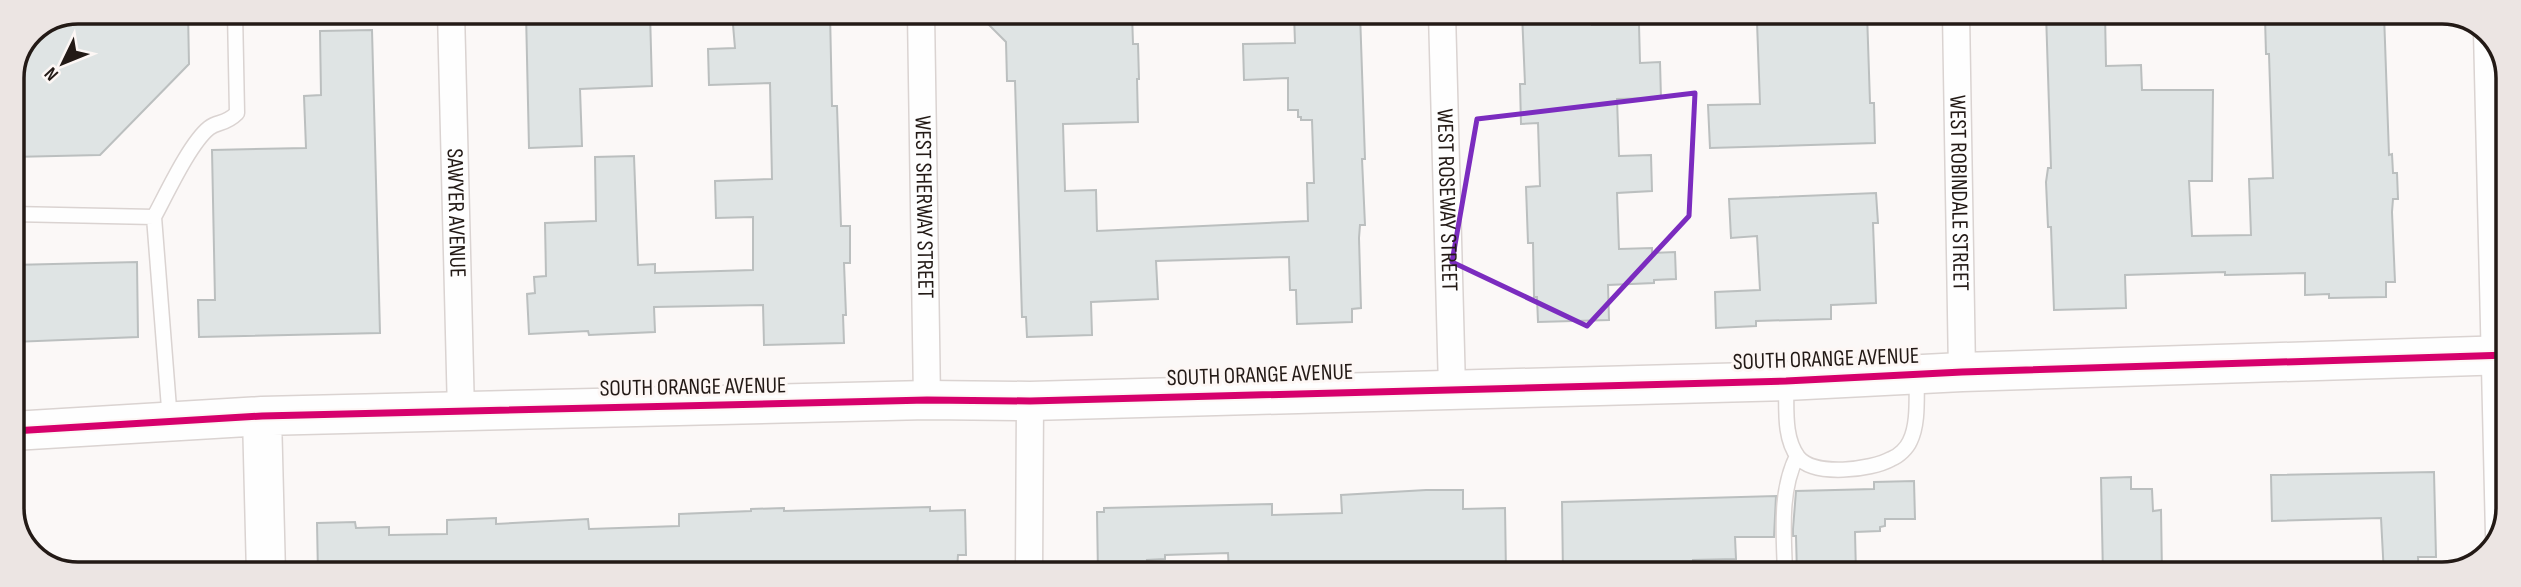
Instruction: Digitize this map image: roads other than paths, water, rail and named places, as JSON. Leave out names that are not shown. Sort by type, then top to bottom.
[{"type":"street","name":"SAWYER AVENUE","points":[[451,24],[461,412]]},
{"type":"street","name":"WEST SHERWAY STREET","points":[[921,24],[927,400]]},
{"type":"street","name":"WEST ROSEWAY STREET","points":[[1443,24],[1452,389]]},
{"type":"street","name":"WEST ROBINDALE STREET","points":[[1956,24],[1962,372]]},
{"type":"street","points":[[2488,49],[2496,239]]},
{"type":"street","name":"SOUTH ORANGE AVENUE","points":[[25,430],[262,416],[927,400],[1030,401],[1786,381],[1962,372],[2496,355]]},
{"type":"street","points":[[1029,562],[1030,401]]},
{"type":"street","points":[[262,416],[266,562]]},
{"type":"lane","points":[[170,422],[154,217],[188,155],[209,127],[228,122],[237,113],[235,24]]},
{"type":"lane","points":[[24,214],[154,217]]},
{"type":"lane","points":[[1786,381],[1788,434],[1797,456],[1811,467],[1826,469],[1861,467],[1892,459],[1910,443],[1914,432],[1917,374]]},
{"type":"lane","points":[[1785,562],[1784,502],[1788,476],[1797,456]]}]
